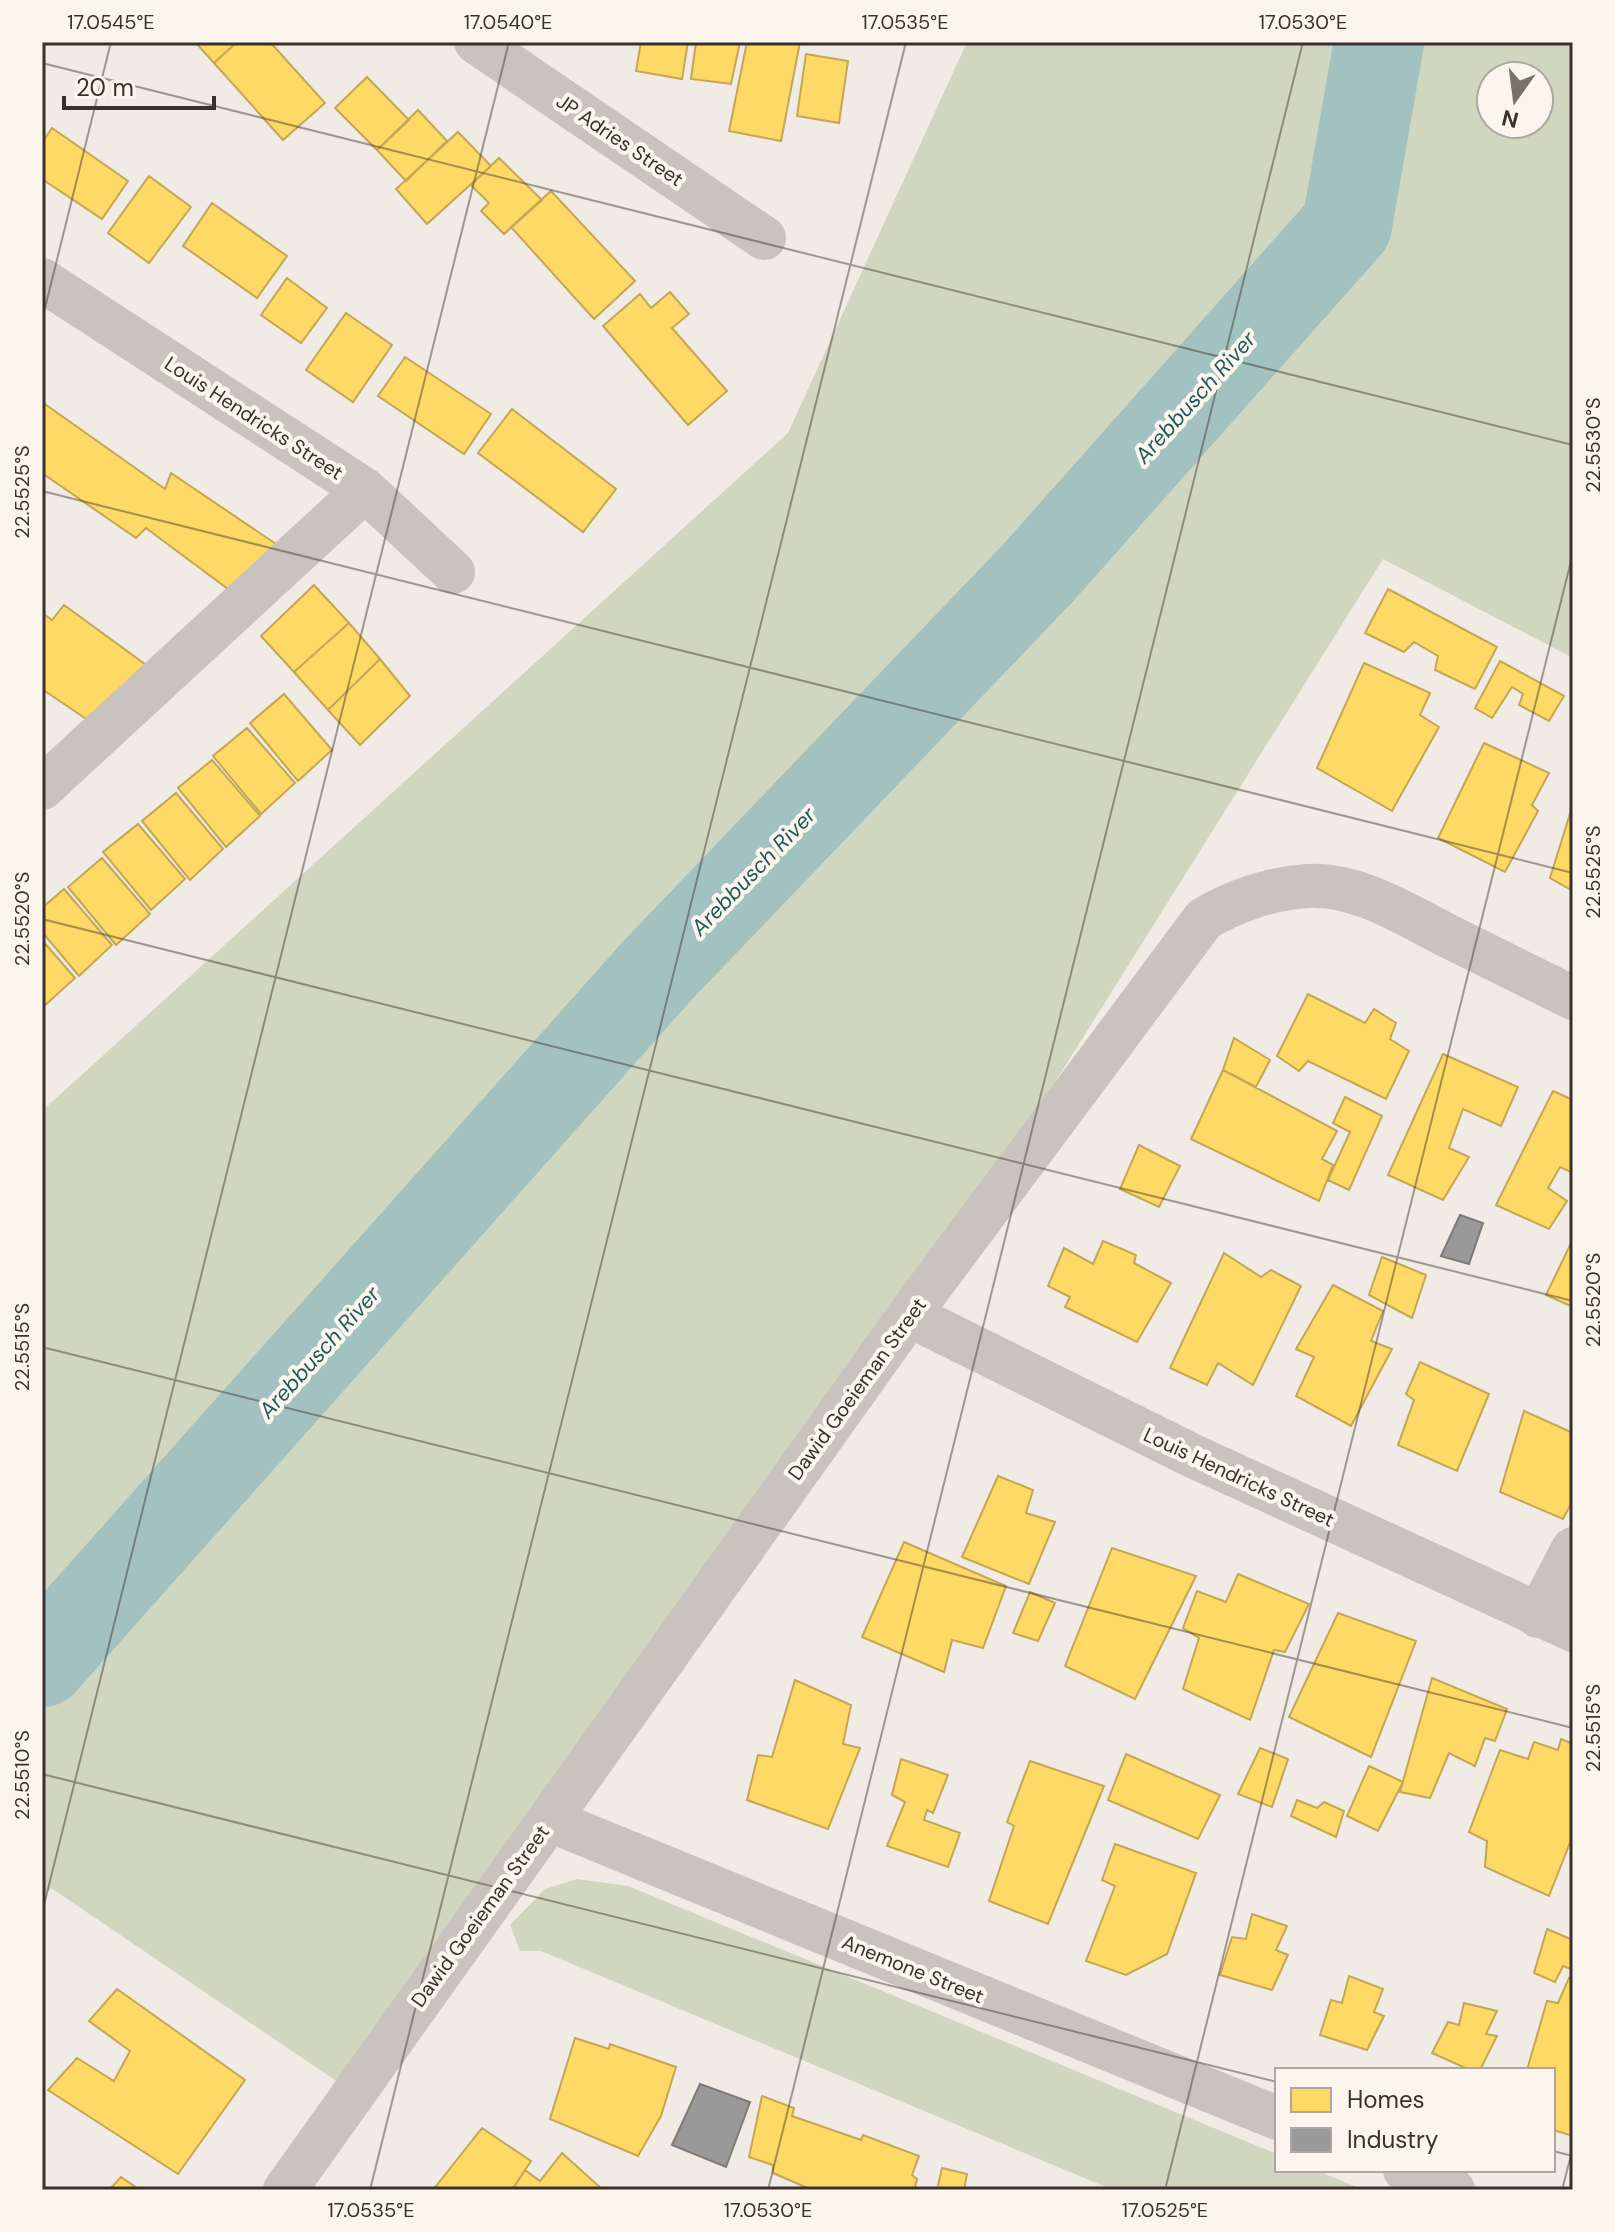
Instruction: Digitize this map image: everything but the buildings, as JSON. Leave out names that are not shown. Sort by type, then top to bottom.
[{"type":"street","name":"JP Adries Street","points":[[476,42],[764,238]]},
{"type":"street","name":"Louis Hendricks Street","points":[[42,280],[365,490],[453,572]]},
{"type":"street","points":[[42,788],[365,490]]},
{"type":"street","name":"Dawid Goeieman Street","points":[[285,2190],[909,1315],[1204,919],[1231,903],[1309,886],[1349,891],[1393,908],[1573,998]]},
{"type":"street","name":"Louis Hendricks Street","points":[[909,1315],[1193,1456],[1555,1623]]},
{"type":"street","points":[[1555,1623],[1573,1549]]},
{"type":"street","name":"Anemone Street","points":[[549,1820],[1275,2117]]},
{"type":"street","points":[[1410,2172],[1453,2190]]},
{"type":"green space","points":[[967,42],[1573,42],[1573,658],[1383,559],[909,1315],[354,2093],[51,1888],[42,1900],[42,1111],[788,433]]},
{"type":"green space","points":[[577,1879],[628,1886],[1275,2153],[1275,2172],[1320,2172],[1364,2190],[1113,2190],[541,1951],[520,1951],[510,1925],[545,1889]]},
{"type":"waterway","name":"Arebbusch River","points":[[42,1662],[657,971],[1038,573],[1347,225],[1379,42]]}]
